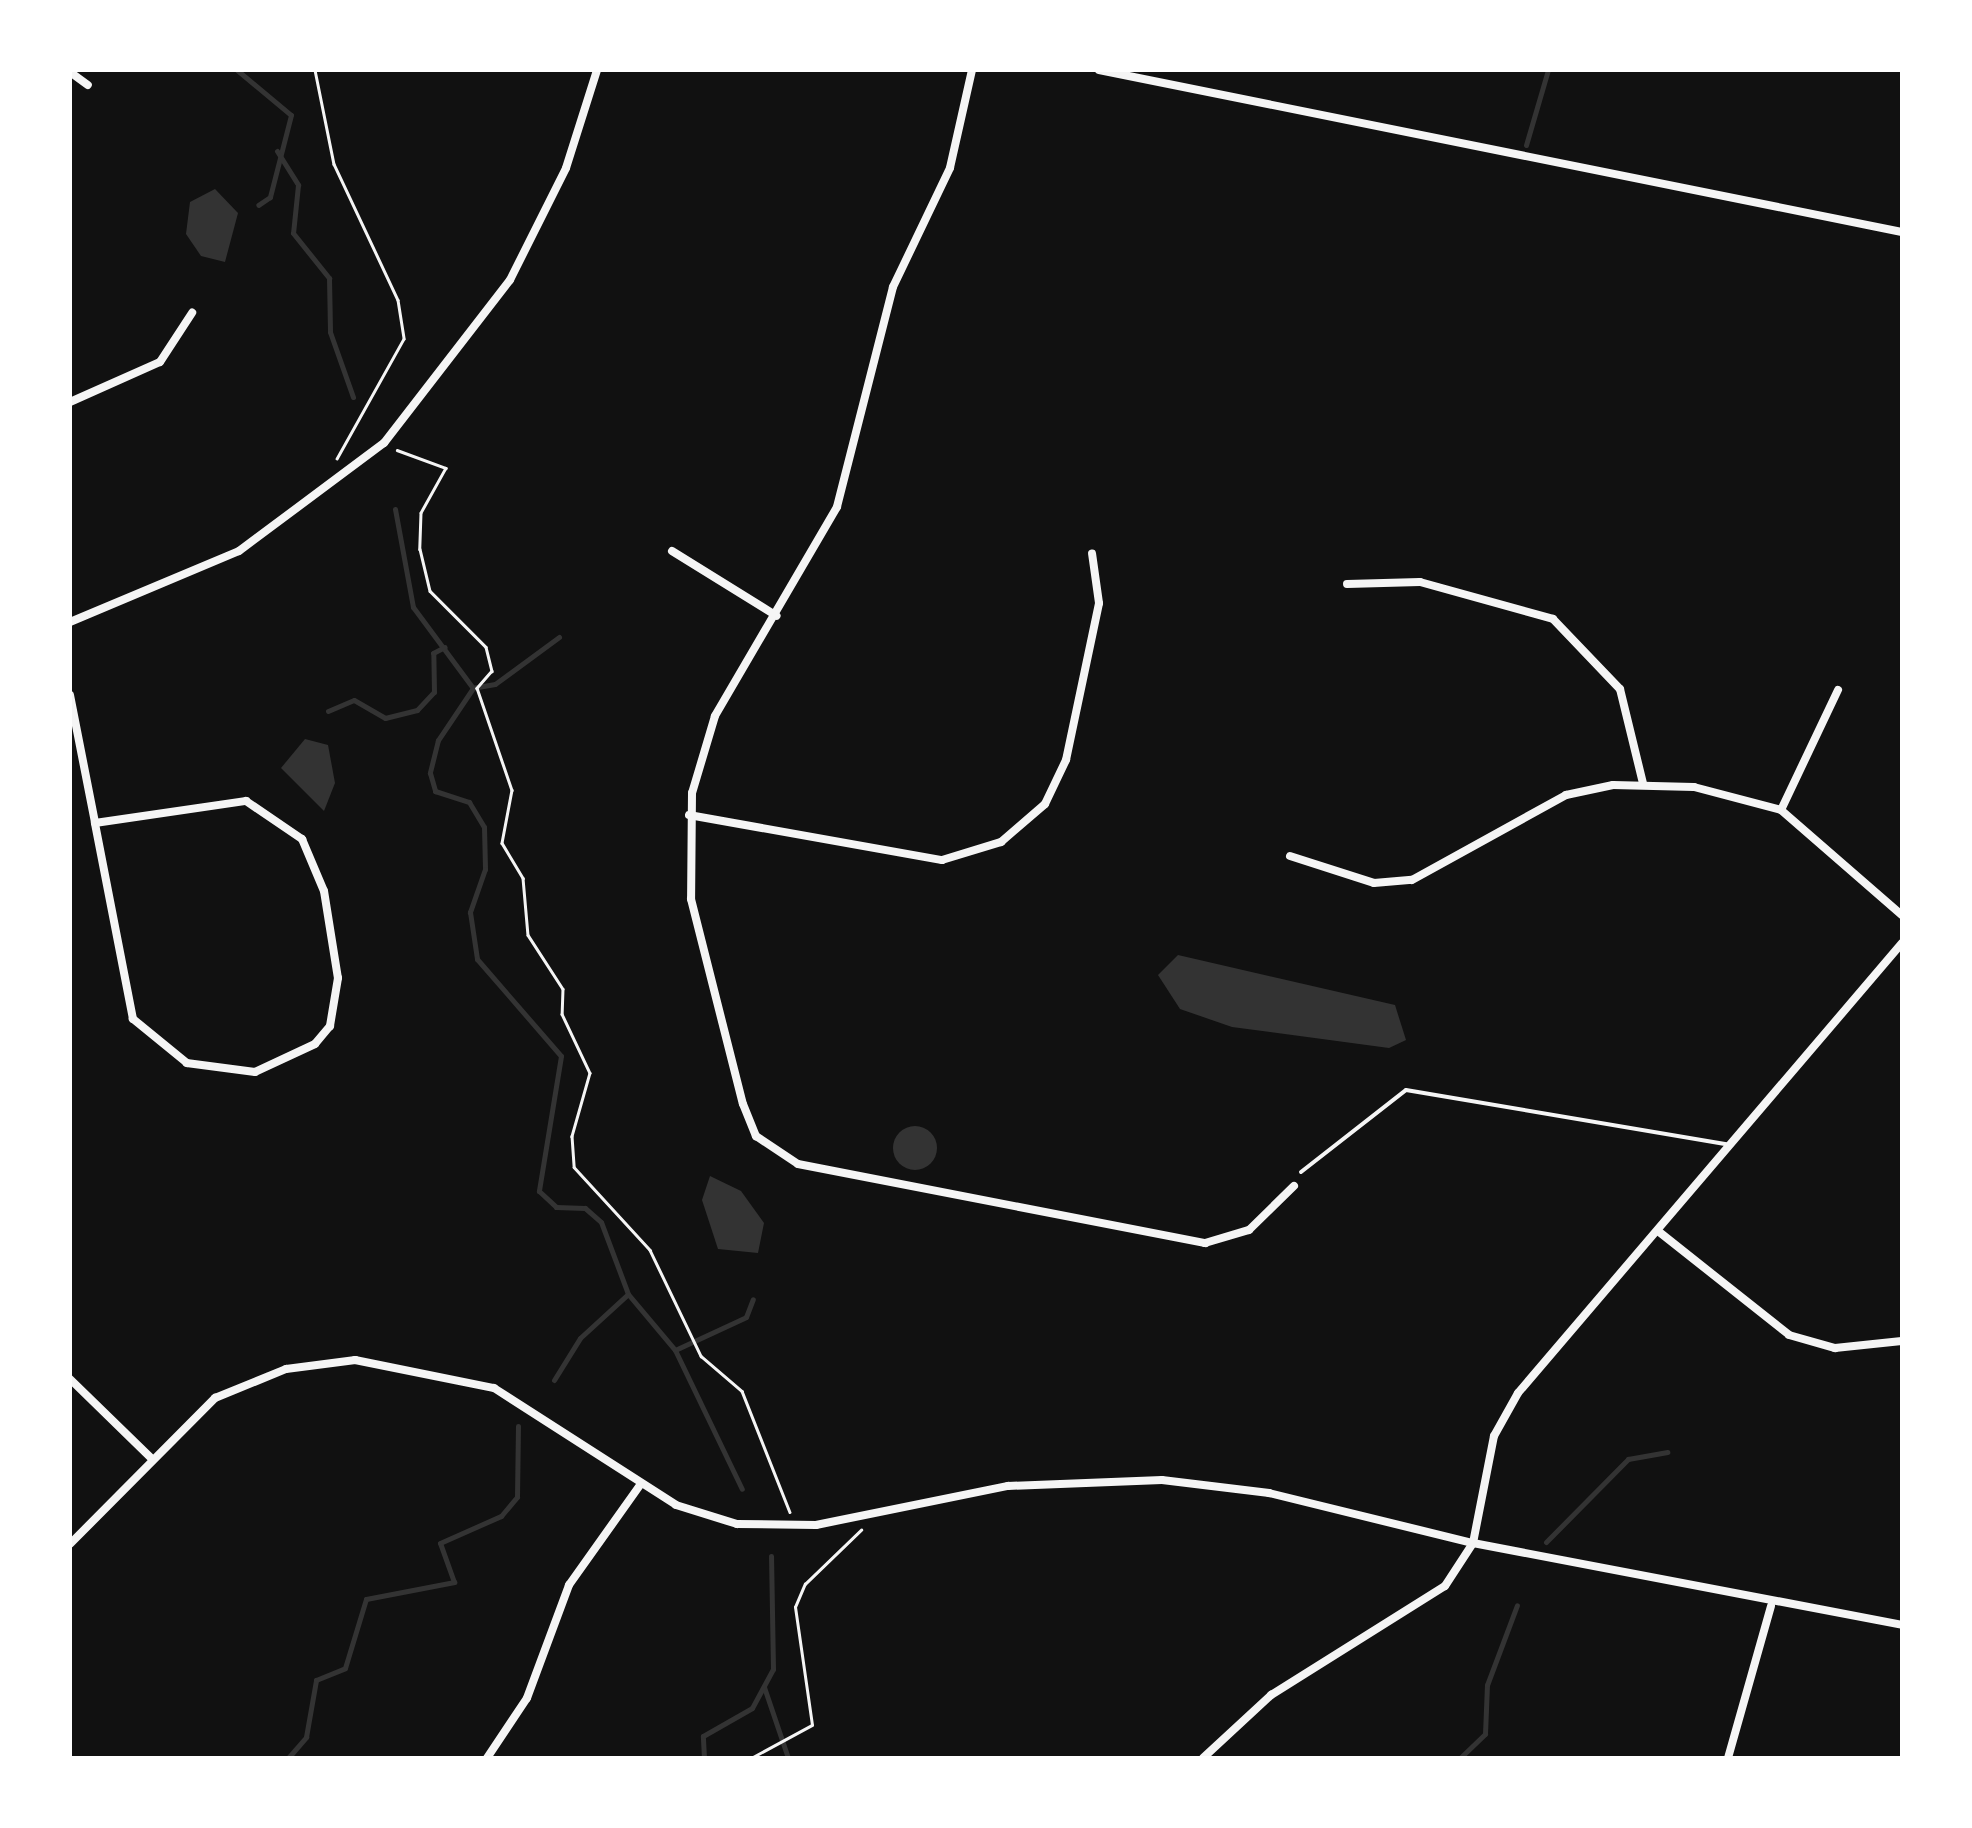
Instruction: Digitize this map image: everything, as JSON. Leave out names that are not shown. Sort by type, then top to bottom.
[{"type":"street","points":[[70,622],[200,573],[331,490],[384,444],[510,280],[566,168],[597,70]]},
{"type":"street","points":[[972,70],[950,168],[892,287],[850,471],[777,616],[715,716],[689,814],[695,918],[742,1104],[767,1148],[798,1164],[1216,1243],[1260,1222],[1294,1186]]},
{"type":"street","points":[[1099,70],[1902,232]]},
{"type":"street","points":[[1157,81],[1159,70]]},
{"type":"street","points":[[70,72],[88,85]]},
{"type":"street","points":[[70,402],[160,362],[192,313]]},
{"type":"street","points":[[672,551],[777,616]]},
{"type":"street","points":[[689,814],[925,858],[1001,842],[1045,804],[1066,760],[1098,603],[1092,553]]},
{"type":"street","points":[[1347,584],[1420,582],[1553,619],[1620,689],[1643,783]]},
{"type":"street","points":[[1781,810],[1838,690]]},
{"type":"street","points":[[70,695],[125,997],[148,1040],[187,1063],[234,1072],[280,1068],[315,1044],[330,1026],[338,978],[324,891],[287,822],[246,800],[95,824]]},
{"type":"street","points":[[1290,856],[1374,883],[1412,880],[1539,806],[1643,783],[1781,810],[1902,916]]},
{"type":"street","points":[[1203,1758],[1286,1684],[1407,1617],[1445,1586],[1473,1543],[1504,1415],[1902,943]]},
{"type":"street","points":[[1658,1231],[1789,1335],[1835,1348],[1902,1341]]},
{"type":"street","points":[[70,1544],[150,1457],[233,1389],[286,1369],[355,1360],[494,1388],[640,1485],[706,1517],[796,1527],[993,1487],[1162,1480],[1270,1492],[1473,1543],[1772,1606],[1902,1625]]},
{"type":"street","points":[[70,1378],[150,1457]]},
{"type":"street","points":[[487,1758],[527,1698],[569,1585],[640,1485]]},
{"type":"street","points":[[1728,1758],[1772,1606]]},
{"type":"lane","points":[[1301,1172],[1406,1090],[1731,1145]]},
{"type":"path","points":[[316,70],[334,164],[398,300],[404,339],[341,442],[331,490]]},
{"type":"path","points":[[384,444],[446,468],[422,513],[420,549],[430,591],[486,647],[492,671],[477,688],[512,790],[502,843],[523,878],[528,935],[563,989],[562,1014],[590,1074],[572,1136],[574,1167],[650,1250],[701,1356],[742,1391],[796,1527]]},
{"type":"path","points":[[750,1758],[812,1725],[796,1607],[870,1512]]},
{"type":"shaded area","points":[[215,189],[238,213],[225,262],[201,256],[186,234],[190,202]]},
{"type":"shaded area","points":[[305,739],[328,745],[335,783],[324,811],[281,768]]},
{"type":"shaded area","points":[[1178,955],[1395,1005],[1406,1040],[1389,1048],[1232,1027],[1180,1009],[1158,975]]},
{"type":"shaded area","points":[[915,1126],[930,1133],[937,1148],[930,1163],[915,1170],[900,1163],[893,1148],[900,1133]]},
{"type":"shaded area","points":[[710,1176],[741,1191],[764,1223],[758,1253],[718,1249],[702,1200]]},
{"type":"waterway","points":[[237,70],[291,115],[270,197],[258,205]]},
{"type":"waterway","points":[[1526,145],[1548,70]]},
{"type":"waterway","points":[[277,151],[298,185],[293,233],[329,278],[330,332],[353,397]]},
{"type":"waterway","points":[[395,509],[413,607],[473,688]]},
{"type":"waterway","points":[[559,637],[495,684],[473,688],[438,740],[430,773],[435,791],[469,802],[484,827],[485,869],[470,912],[477,959],[561,1056],[539,1191],[556,1207],[585,1208],[601,1222],[628,1294],[675,1350],[742,1489]]},
{"type":"waterway","points":[[328,711],[354,700],[385,718],[417,710],[434,692],[433,653],[445,647]]},
{"type":"waterway","points":[[554,1380],[580,1338],[628,1294]]},
{"type":"waterway","points":[[675,1350],[746,1317],[753,1299]]},
{"type":"waterway","points":[[288,1758],[306,1737],[316,1680],[345,1668],[366,1599],[454,1582],[440,1543],[501,1516],[517,1497],[518,1426]]},
{"type":"waterway","points":[[1546,1542],[1628,1459],[1667,1452]]},
{"type":"waterway","points":[[704,1758],[703,1736],[752,1708],[773,1669],[771,1556]]},
{"type":"waterway","points":[[1460,1758],[1485,1734],[1487,1685],[1517,1605]]},
{"type":"waterway","points":[[764,1687],[788,1758]]}]
